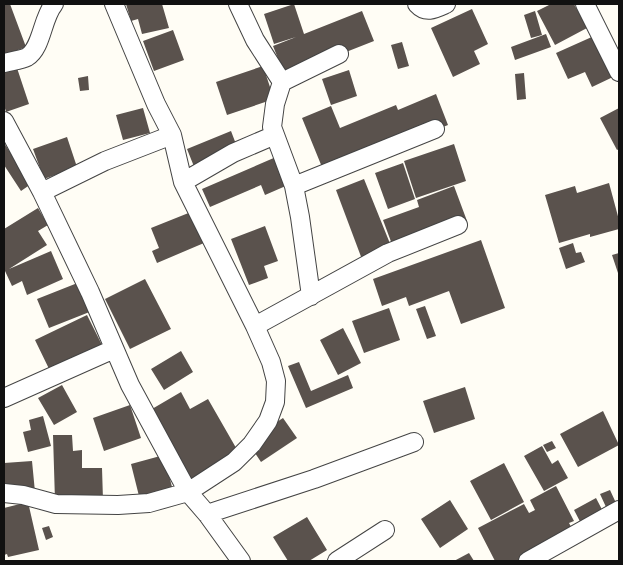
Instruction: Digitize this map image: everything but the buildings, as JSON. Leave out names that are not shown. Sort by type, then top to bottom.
[{"type":"street","points":[[4,64],[28,56],[36,47],[48,11],[54,4]]},
{"type":"street","points":[[4,493],[23,495],[56,504],[118,505],[149,503],[188,492],[234,462],[252,444],[268,421],[275,402],[276,381],[270,362],[255,326],[183,182],[172,135],[156,104],[114,4]]},
{"type":"street","points":[[238,4],[255,40],[282,82]]},
{"type":"street","points":[[417,4],[425,10],[429,10],[446,4]]},
{"type":"street","points":[[585,4],[619,72]]},
{"type":"street","points":[[310,296],[294,186],[274,135],[272,117],[282,82],[339,54]]},
{"type":"street","points":[[4,121],[42,192],[130,385],[188,492],[207,514],[241,561]]},
{"type":"street","points":[[294,186],[435,129]]},
{"type":"street","points":[[42,192],[105,161],[172,135]]},
{"type":"street","points":[[183,182],[233,153],[274,135]]},
{"type":"street","points":[[255,326],[388,253],[458,225]]},
{"type":"street","points":[[4,398],[114,349]]},
{"type":"street","points":[[207,514],[314,479],[414,442]]},
{"type":"street","points":[[528,561],[619,510]]},
{"type":"street","points":[[337,561],[385,530]]}]
